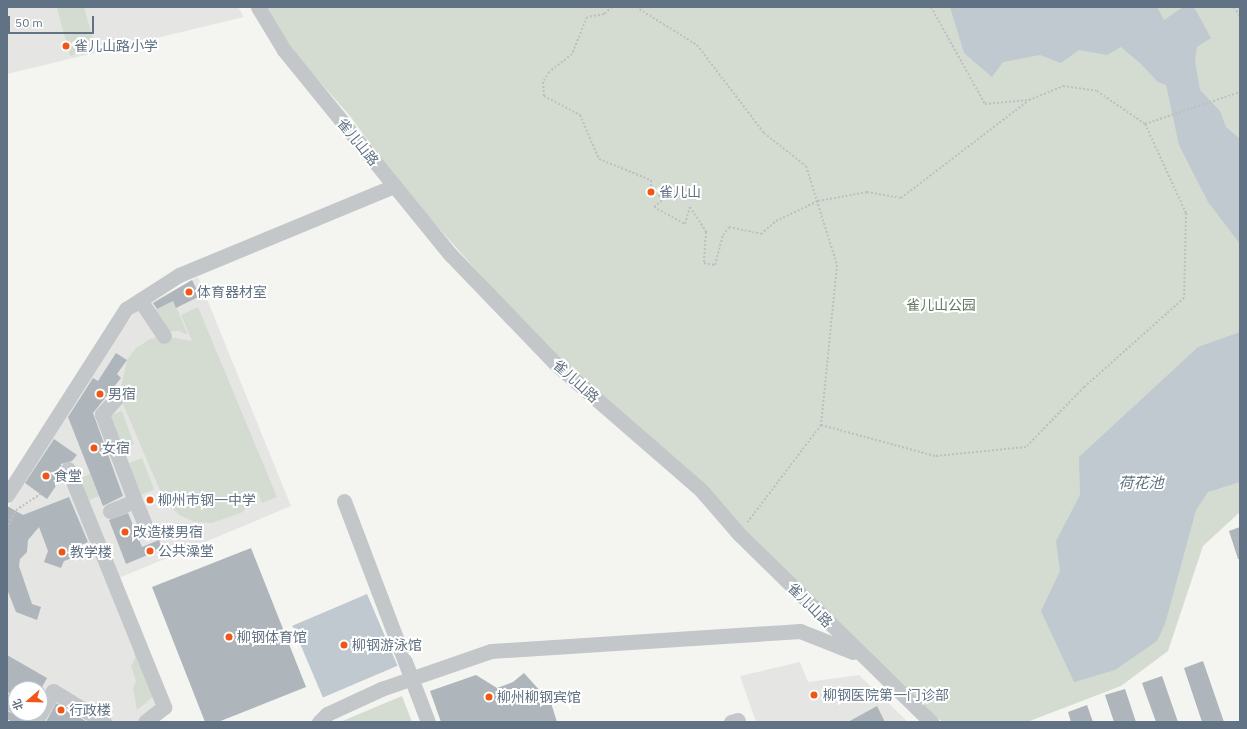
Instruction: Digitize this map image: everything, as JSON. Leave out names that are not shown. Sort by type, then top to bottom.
[{"type":"street","name":"雀儿山路","points":[[258,7],[284,50],[450,254],[556,364],[701,490],[739,534],[860,655],[931,722]]},
{"type":"street","points":[[7,495],[126,309],[179,275],[394,186]]},
{"type":"street","points":[[140,300],[164,336]]},
{"type":"street","points":[[119,395],[102,414],[148,532]]},
{"type":"street","points":[[68,469],[164,707],[145,722]]},
{"type":"street","points":[[110,511],[135,501]]},
{"type":"street","points":[[344,501],[428,722]]},
{"type":"street","points":[[319,722],[327,714],[412,677],[491,651],[800,631],[860,655]]},
{"type":"street","points":[[48,699],[53,691],[104,722]]},
{"type":"path","points":[[612,7],[604,14],[587,17],[572,54],[549,72],[543,82],[544,96],[580,115],[599,158],[651,180],[651,192],[665,198],[654,207],[685,224],[690,207],[706,232],[704,263],[715,265],[722,235],[729,227],[761,234],[776,221],[818,202],[867,192],[901,198],[1029,100],[1063,86],[1097,91],[1145,124],[1186,212],[1184,298],[1084,386],[1026,447],[935,456],[821,425]]},
{"type":"path","points":[[636,7],[697,45],[764,133],[806,166],[837,265],[821,425],[739,534]]},
{"type":"path","points":[[931,7],[985,104],[1029,100]]},
{"type":"path","points":[[1234,7],[1240,16]]},
{"type":"path","points":[[1145,124],[1239,92]]},
{"type":"path","points":[[7,528],[16,510],[41,494]]},
{"type":"shaded area","name":"雀儿山路小学","points":[[7,7],[238,7],[244,17],[7,74]]},
{"type":"shaded area","name":"柳州市钢一中学","points":[[198,277],[291,506],[119,578],[173,707],[155,722],[12,722],[10,721],[48,721],[48,681],[8,681],[7,719],[7,510],[27,472],[109,347],[137,310]]},
{"type":"shaded area","name":"柳钢医院第一门诊部","points":[[800,662],[808,682],[859,675],[908,722],[756,722],[740,676]]},
{"type":"green space","points":[[84,7],[96,49],[70,56],[57,8]]},
{"type":"green space","name":"雀儿山公园","points":[[264,7],[1240,7],[1240,512],[1203,546],[1168,651],[1121,686],[1027,722],[943,722],[924,709],[558,362],[403,188],[350,116],[289,47]]},
{"type":"green space","points":[[173,301],[188,335],[179,331],[165,332],[153,311]]},
{"type":"green space","points":[[198,307],[277,497],[262,503],[257,491],[243,512],[212,523],[194,522],[179,515],[164,500],[119,395],[127,360],[136,348],[150,339],[164,336],[192,341],[181,315]]},
{"type":"green space","points":[[122,411],[134,444],[118,450],[106,417]]},
{"type":"green space","points":[[142,458],[154,490],[138,496],[126,464]]},
{"type":"green space","points":[[90,474],[99,496],[89,500],[80,478]]},
{"type":"green space","points":[[133,647],[155,695],[137,710],[133,688],[136,681],[131,666],[135,658]]},
{"type":"green space","points":[[402,696],[412,722],[340,722]]},
{"type":"water","points":[[950,7],[1157,7],[1164,20],[1183,7],[1194,7],[1211,38],[1197,47],[1195,61],[1200,90],[1220,111],[1226,127],[1240,139],[1240,244],[1208,202],[1179,145],[1166,85],[1158,82],[1141,64],[1121,47],[1107,55],[1079,50],[1061,63],[1040,55],[1003,62],[992,77],[964,53]]},
{"type":"water","name":"荷花池","points":[[1240,332],[1240,482],[1208,492],[1196,510],[1165,624],[1157,641],[1115,670],[1074,682],[1041,611],[1060,571],[1056,541],[1080,495],[1079,457],[1198,347]]},
{"type":"water","name":"柳钢游泳馆","points":[[367,594],[397,666],[323,697],[292,626]]},
{"type":"building","points":[[192,280],[200,296],[176,308],[173,301],[157,309],[153,303]]},
{"type":"building","name":"女宿","points":[[116,353],[127,360],[117,374],[121,378],[93,413],[123,496],[103,506],[68,417],[93,378],[98,381]]},
{"type":"building","name":"食堂","points":[[54,439],[77,455],[72,461],[61,464],[62,477],[47,499],[25,483]]},
{"type":"building","name":"教学楼","points":[[69,497],[88,542],[76,547],[75,557],[64,561],[61,568],[44,562],[48,551],[39,527],[28,540],[27,552],[20,559],[19,566],[32,604],[41,607],[37,620],[16,612],[7,589],[7,506],[23,515]]},
{"type":"building","name":"改造楼男宿","points":[[128,513],[142,547],[159,540],[162,549],[126,564],[109,520]]},
{"type":"building","points":[[1240,527],[1240,559],[1238,559],[1229,531]]},
{"type":"building","name":"柳钢体育馆","points":[[251,548],[306,687],[218,722],[205,722],[152,587]]},
{"type":"building","points":[[7,655],[47,678],[45,681],[8,681],[7,692]]},
{"type":"building","points":[[1203,661],[1224,722],[1202,722],[1184,668]]},
{"type":"building","name":"柳州柳钢宾馆","points":[[524,673],[551,703],[557,722],[441,722],[430,691],[476,675],[497,688],[513,682]]},
{"type":"building","points":[[1162,676],[1178,722],[1156,722],[1142,683]]},
{"type":"building","points":[[1125,689],[1136,722],[1114,722],[1105,695]]},
{"type":"building","name":"行政楼","points":[[56,703],[87,722],[46,722],[48,721]]},
{"type":"building","points":[[1087,705],[1093,722],[1071,722],[1068,712]]},
{"type":"building","points":[[877,706],[885,722],[848,722]]},
{"type":"building","points":[[10,721],[29,721],[29,722]]},
{"type":"place","name":"雀儿山路小学","points":[[66,46]]},
{"type":"place","name":"雀儿山","points":[[651,192]]},
{"type":"place","name":"体育器材室","points":[[189,292]]},
{"type":"place","name":"男宿","points":[[100,394]]},
{"type":"place","name":"女宿","points":[[94,448]]},
{"type":"place","name":"食堂","points":[[46,476]]},
{"type":"place","name":"柳州市钢一中学","points":[[150,500]]},
{"type":"place","name":"改造楼男宿","points":[[125,532]]},
{"type":"place","name":"公共澡堂","points":[[150,551]]},
{"type":"place","name":"教学楼","points":[[62,552]]},
{"type":"place","name":"柳钢体育馆","points":[[229,637]]},
{"type":"place","name":"柳钢游泳馆","points":[[344,645]]},
{"type":"place","name":"柳钢医院第一门诊部","points":[[814,695]]},
{"type":"place","name":"柳州柳钢宾馆","points":[[489,697]]},
{"type":"place","name":"行政楼","points":[[61,710]]}]
